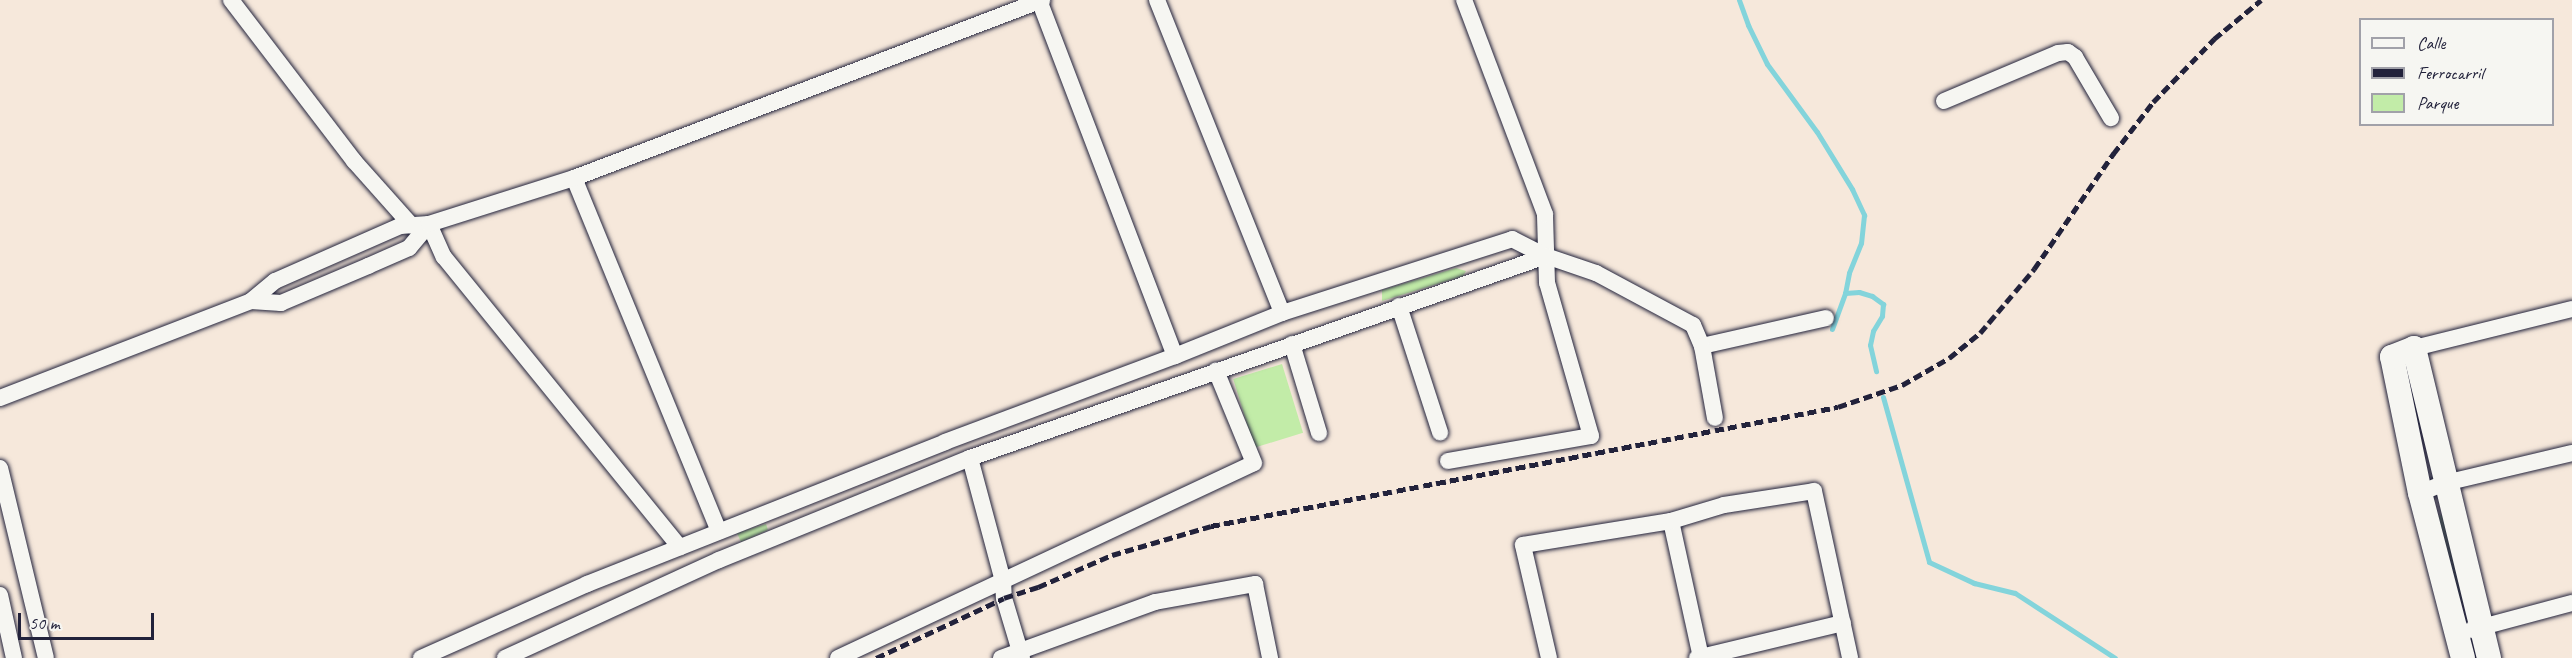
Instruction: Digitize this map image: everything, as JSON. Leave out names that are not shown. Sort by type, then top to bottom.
[{"type":"street","points":[[231,0],[354,161],[411,225]]},
{"type":"street","points":[[0,398],[250,301],[275,281],[400,226],[429,224],[574,178],[1040,0],[1175,356]]},
{"type":"street","points":[[1157,0],[1282,313]]},
{"type":"street","points":[[1448,461],[1591,436],[1547,284],[1545,214],[1464,0]]},
{"type":"street","points":[[1944,101],[2058,53],[2068,52],[2075,57],[2111,118]]},
{"type":"street","points":[[574,178],[719,531]]},
{"type":"street","points":[[250,301],[281,303],[368,266],[409,248],[429,224]]},
{"type":"street","points":[[429,224],[444,257],[680,547]]},
{"type":"street","points":[[421,658],[587,584],[945,442],[1175,356],[1282,313],[1512,239],[1546,256],[1596,273],[1693,325],[1702,346],[1715,418]]},
{"type":"street","points":[[505,658],[719,560],[970,458],[1546,256]]},
{"type":"street","points":[[1399,306],[1440,432]]},
{"type":"street","points":[[2463,658],[2420,493],[2392,357],[2414,348],[2572,309]]},
{"type":"street","points":[[1702,346],[1826,318]]},
{"type":"street","points":[[1292,344],[1319,433]]},
{"type":"street","points":[[2414,348],[2489,658]]},
{"type":"street","points":[[838,658],[1254,463],[1216,371]]},
{"type":"street","points":[[2420,493],[2445,483],[2572,453]]},
{"type":"street","points":[[970,458],[1003,581],[1004,598],[1021,654]]},
{"type":"street","points":[[0,468],[46,658]]},
{"type":"street","points":[[1549,658],[1523,545],[1671,520],[1724,505],[1814,491],[1850,658]]},
{"type":"street","points":[[1671,520],[1700,658],[1843,623]]},
{"type":"street","points":[[1001,658],[1021,654],[1155,602],[1255,584],[1270,658]]},
{"type":"street","points":[[0,595],[14,658]]},
{"type":"street","points":[[2457,634],[2572,603]]},
{"type":"green space","points":[[1456,268],[1466,271],[1463,276],[1382,301],[1382,290]]},
{"type":"green space","points":[[1282,364],[1303,433],[1254,448],[1233,379]]},
{"type":"green space","points":[[2446,514],[2468,601],[2458,604],[2436,516]]},
{"type":"green space","points":[[766,524],[768,530],[741,542],[737,533]]},
{"type":"waterway","points":[[1739,0],[1767,64],[1817,132],[1852,189],[1864,215],[1861,243],[1849,273],[1845,293],[1859,292],[1872,296],[1883,304],[1882,316],[1873,331],[1870,345],[1876,371]]},
{"type":"waterway","points":[[1832,329],[1845,293]]},
{"type":"waterway","points":[[1883,397],[1929,562],[1974,583],[2015,593],[2115,658]]},
{"type":"railway","points":[[876,658],[1004,598],[1038,587],[1112,555],[1211,526],[1838,407],[1902,385],[1949,358],[1980,333],[2034,269],[2113,154],[2153,102],[2214,39],[2261,0]]}]
